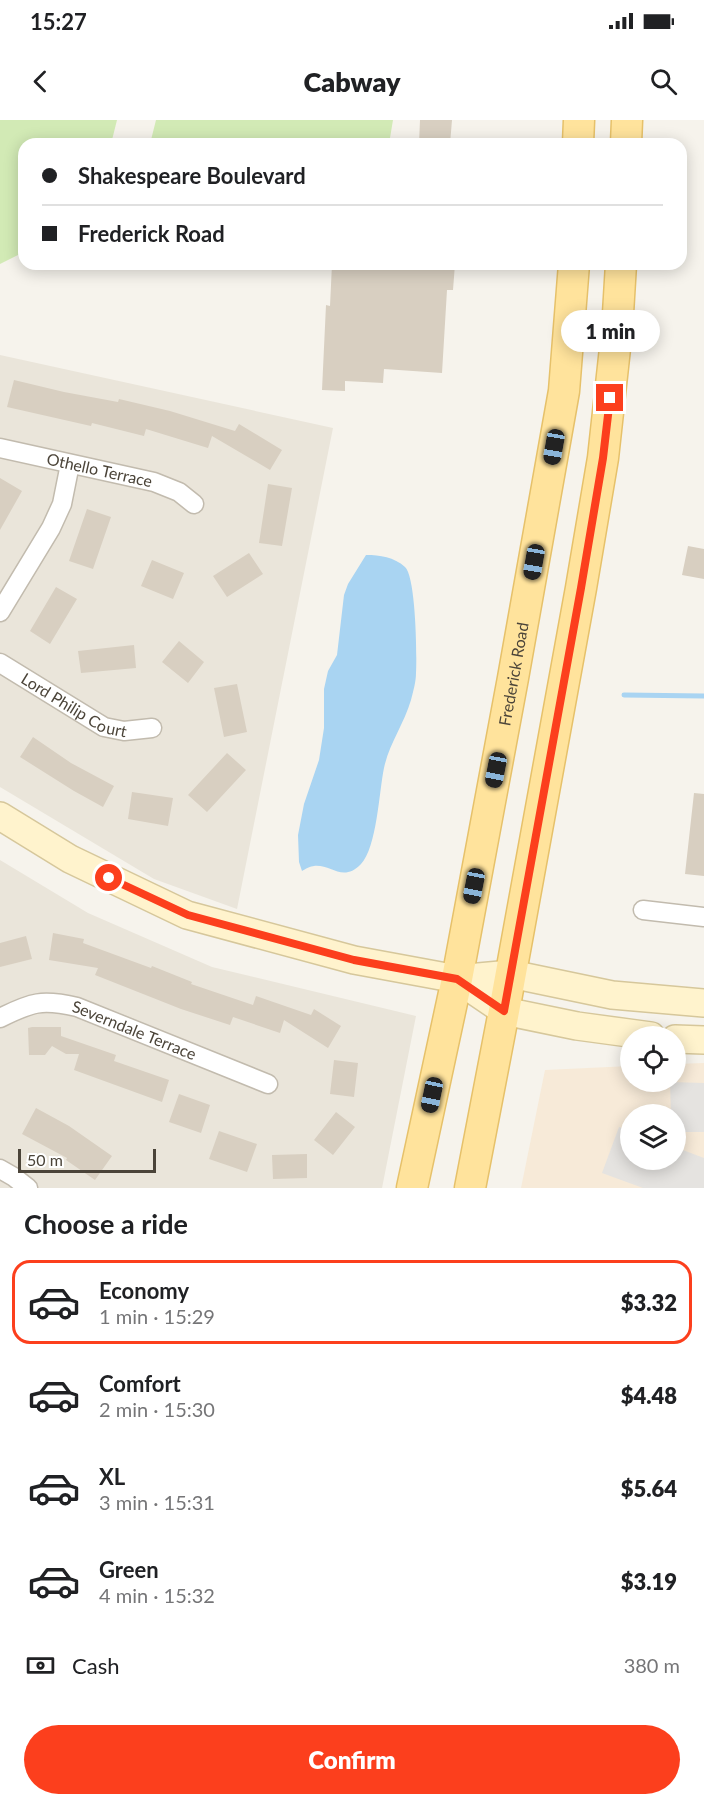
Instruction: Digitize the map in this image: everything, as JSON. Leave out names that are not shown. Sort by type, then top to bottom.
[{"type":"main road","points":[[578,138],[579,120]]},
{"type":"main road","points":[[626,138],[627,120]]},
{"type":"main road","name":"Frederick Road","points":[[412,1188],[457,979],[516,666],[564,391],[574,270]]},
{"type":"main road","points":[[470,1188],[511,974],[603,458],[614,368],[621,270]]},
{"type":"street","name":"Othello Terrace","points":[[0,448],[154,482],[179,492],[194,504]]},
{"type":"street","points":[[0,612],[51,528],[62,504],[70,464]]},
{"type":"street","name":"Lord Philip Court","points":[[0,663],[104,727],[124,731],[152,728]]},
{"type":"street","points":[[0,816],[70,859],[188,915],[354,960],[457,979],[511,974],[612,995],[704,1003]]},
{"type":"street","points":[[644,910],[704,916]]},
{"type":"street","points":[[457,979],[504,1011],[577,1026],[620,1032]]},
{"type":"street","name":"Severndale Terrace","points":[[0,1018],[26,1005],[54,1002],[77,1007],[268,1084]]},
{"type":"street","points":[[686,1039],[704,1040]]},
{"type":"street","points":[[0,1169],[28,1188]]},
{"type":"shaded area","points":[[0,355],[333,428],[237,909],[154,879],[0,787]]},
{"type":"shaded area","points":[[0,860],[88,913],[212,967],[416,1016],[382,1188],[0,1188]]},
{"type":"shaded area","points":[[704,1063],[704,1188],[521,1188],[545,1070],[620,1066],[620,1092],[686,1092],[686,1064]]},
{"type":"shaded area","points":[[686,1082],[704,1083],[704,1132],[686,1132],[686,1104],[671,1104],[670,1092],[686,1092]]},
{"type":"shaded area","points":[[619,1127],[620,1170],[686,1170],[686,1151],[704,1158],[704,1188],[643,1188],[602,1173]]},
{"type":"green space","points":[[0,120],[117,120],[112,138],[18,138],[18,255],[0,264]]},
{"type":"green space","points":[[156,120],[393,120],[390,138],[152,138]]},
{"type":"water","points":[[366,555],[392,559],[405,567],[409,574],[414,600],[416,635],[414,687],[408,709],[386,759],[377,819],[366,856],[361,864],[348,872],[320,866],[311,866],[302,871],[299,862],[298,835],[304,804],[319,760],[324,728],[324,689],[328,671],[337,655],[344,595]]},
{"type":"building","points":[[420,120],[452,120],[450,138],[419,138]]},
{"type":"building","points":[[332,270],[455,270],[453,290],[447,290],[442,373],[384,369],[383,383],[345,381],[345,391],[322,390],[326,305],[330,306]]},
{"type":"building","points":[[14,380],[118,402],[119,399],[170,411],[235,431],[239,424],[282,450],[270,470],[212,436],[208,448],[146,429],[144,436],[92,423],[91,426],[7,407]]},
{"type":"building","points":[[0,478],[22,491],[0,530]]},
{"type":"building","points":[[268,484],[292,488],[282,546],[259,543]]},
{"type":"building","points":[[87,509],[111,517],[93,569],[69,561]]},
{"type":"building","points":[[688,546],[704,549],[704,579],[682,575]]},
{"type":"building","points":[[249,553],[263,574],[227,597],[213,576]]},
{"type":"building","points":[[152,560],[184,573],[173,599],[141,586]]},
{"type":"building","points":[[56,587],[77,599],[50,644],[30,631]]},
{"type":"building","points":[[179,641],[204,662],[188,683],[162,662]]},
{"type":"building","points":[[134,645],[136,668],[81,673],[78,651]]},
{"type":"building","points":[[237,684],[247,732],[224,737],[214,688]]},
{"type":"building","points":[[33,737],[71,763],[114,786],[103,807],[20,757]]},
{"type":"building","points":[[227,753],[246,770],[207,812],[188,795]]},
{"type":"building","points":[[132,792],[173,798],[168,826],[128,819]]},
{"type":"building","points":[[694,793],[704,794],[704,876],[685,874]]},
{"type":"building","points":[[53,933],[84,939],[83,943],[151,968],[152,966],[192,982],[191,984],[253,1005],[256,996],[311,1015],[314,1009],[341,1026],[328,1048],[284,1020],[280,1033],[233,1017],[230,1025],[181,1009],[95,975],[98,968],[49,960]]},
{"type":"building","points":[[26,936],[32,959],[0,967],[0,943]]},
{"type":"building","points":[[61,1027],[61,1036],[116,1055],[114,1061],[169,1080],[162,1102],[74,1070],[79,1054],[66,1054],[52,1046],[45,1055],[29,1055],[28,1028]]},
{"type":"building","points":[[334,1060],[358,1063],[354,1097],[330,1094]]},
{"type":"building","points":[[179,1094],[210,1105],[201,1133],[169,1122]]},
{"type":"building","points":[[36,1108],[69,1126],[112,1156],[95,1180],[66,1160],[67,1158],[22,1134]]},
{"type":"building","points":[[336,1112],[355,1127],[333,1155],[314,1140]]},
{"type":"building","points":[[219,1131],[257,1144],[247,1172],[209,1159]]},
{"type":"building","points":[[307,1154],[307,1178],[273,1179],[272,1155]]},
{"type":"waterway","points":[[624,695],[704,696]]},
{"type":"route","points":[[109,878],[188,915],[354,960],[457,979],[504,1011],[581,588],[603,458],[610,398]]}]
